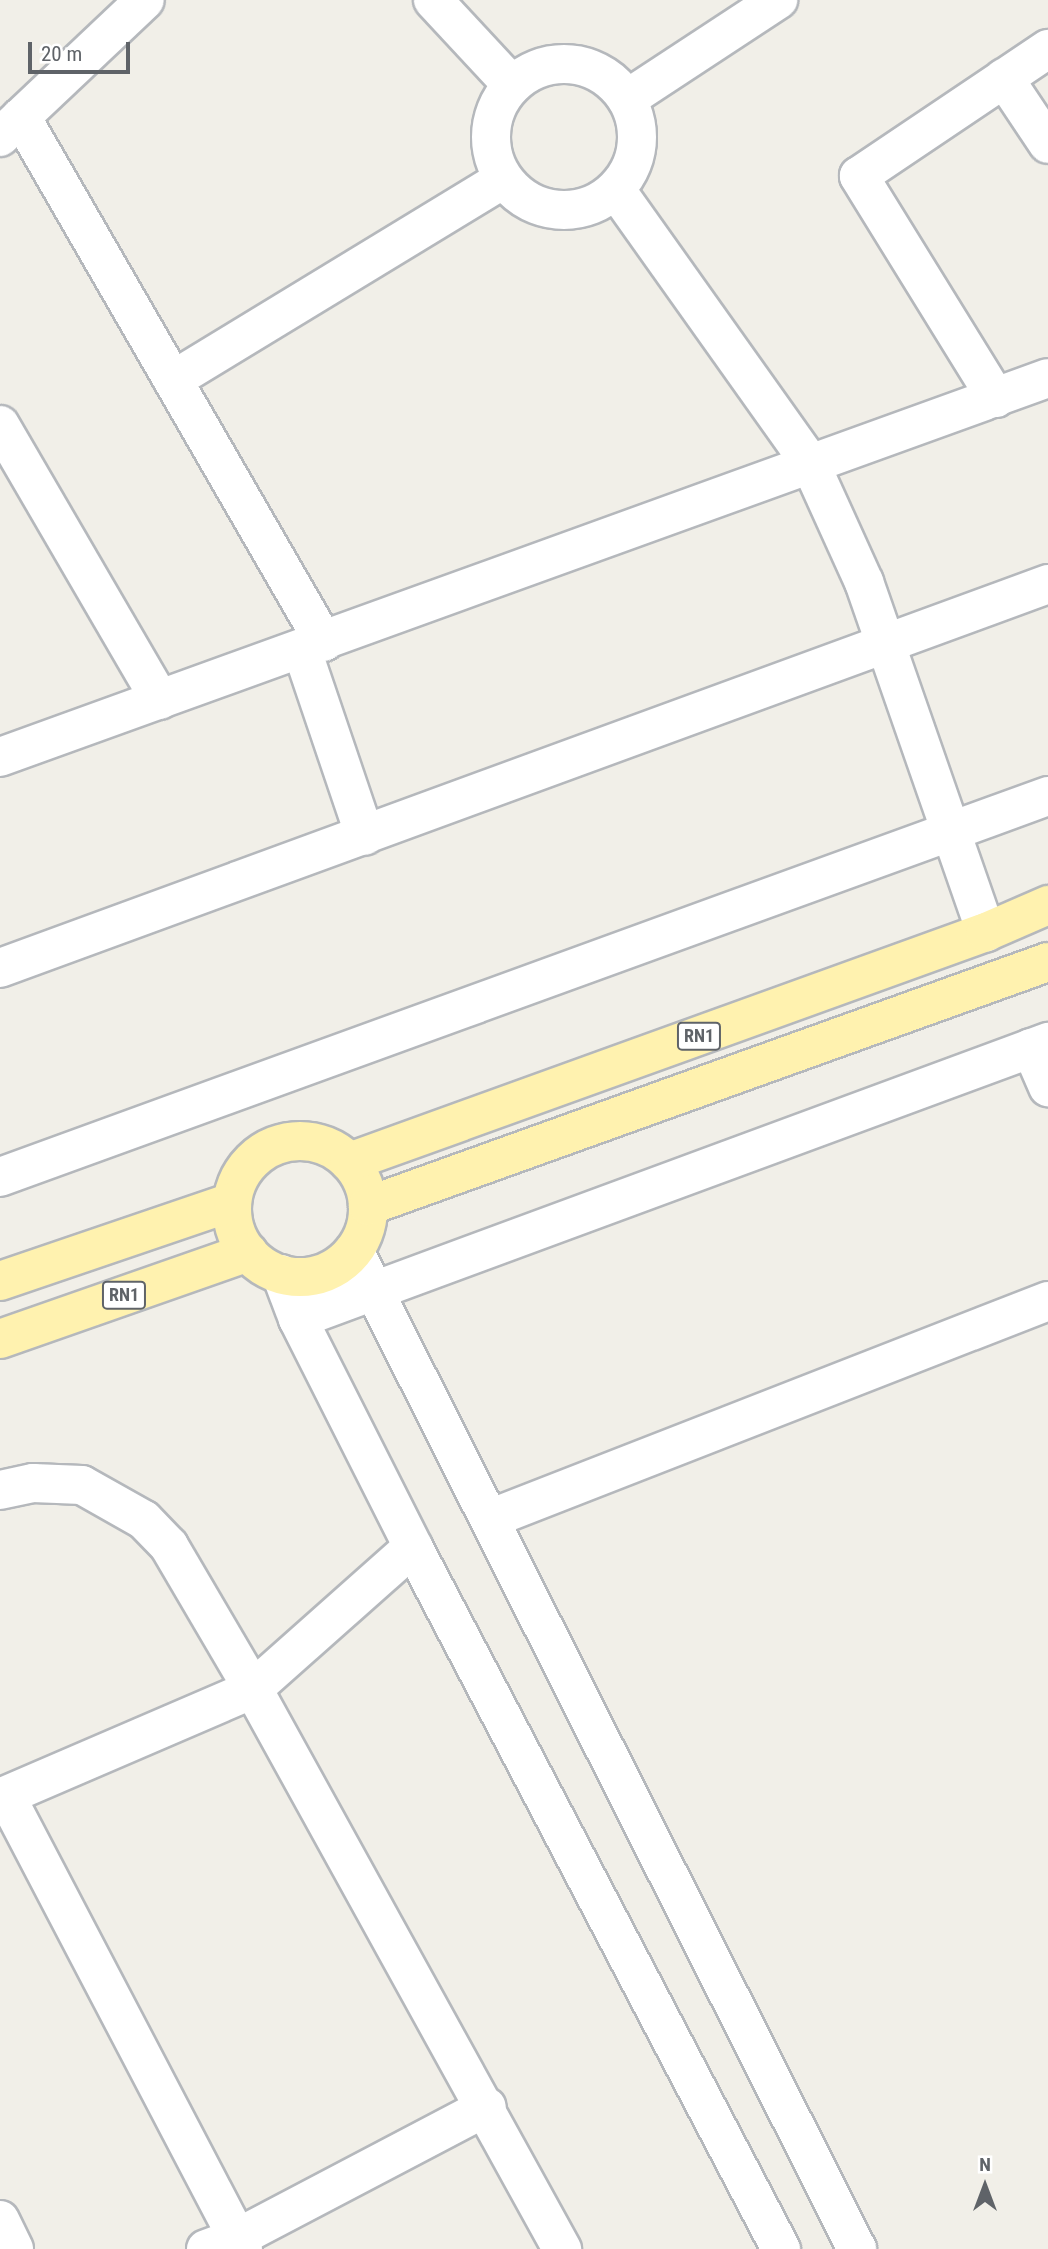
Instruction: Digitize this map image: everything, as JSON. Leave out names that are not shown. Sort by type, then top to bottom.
[{"type":"main road","name":"RN1","points":[[349,1162],[986,932],[1048,905]]},
{"type":"main road","name":"RN1","points":[[368,1206],[1048,962]]},
{"type":"main road","points":[[292,1139],[317,1142],[340,1152],[349,1162],[363,1179],[368,1206],[354,1251],[333,1270],[299,1279],[281,1274],[265,1269],[240,1244],[232,1202],[234,1184],[249,1162],[268,1147],[292,1139]]},
{"type":"main road","points":[[0,1281],[232,1202]]},
{"type":"main road","name":"RN1","points":[[0,1339],[248,1252]]},
{"type":"street","points":[[145,0],[11,127],[173,380],[313,646],[365,836]]},
{"type":"street","points":[[433,0],[512,85]]},
{"type":"street","points":[[627,99],[778,0]]},
{"type":"street","points":[[996,398],[859,180],[1048,49]]},
{"type":"street","points":[[559,65],[586,67],[609,79],[627,99],[636,122],[637,146],[630,170],[615,190],[594,204],[569,211],[544,208],[521,197],[503,178],[493,155],[491,130],[498,106],[512,85],[534,70],[559,65]]},
{"type":"street","points":[[1004,78],[1048,144]]},
{"type":"street","points":[[173,380],[503,178]]},
{"type":"street","points":[[615,190],[810,463],[841,526],[886,643],[986,932]]},
{"type":"street","points":[[0,757],[1048,378]]},
{"type":"street","points":[[0,425],[160,700]]},
{"type":"street","points":[[0,968],[1048,584]]},
{"type":"street","points":[[0,1177],[1048,796]]},
{"type":"street","points":[[298,1319],[1040,1045],[1048,1087]]},
{"type":"street","points":[[354,1251],[492,1518],[857,2249]]},
{"type":"street","points":[[281,1274],[298,1319],[413,1547],[781,2249]]},
{"type":"street","points":[[492,1518],[1048,1301]]},
{"type":"street","points":[[0,1490],[33,1483],[82,1485],[144,1520],[169,1546],[253,1689],[487,2107],[562,2249]]},
{"type":"street","points":[[413,1547],[253,1689],[3,1797],[229,2245],[487,2107]]},
{"type":"street","points":[[0,2220],[14,2249]]}]
